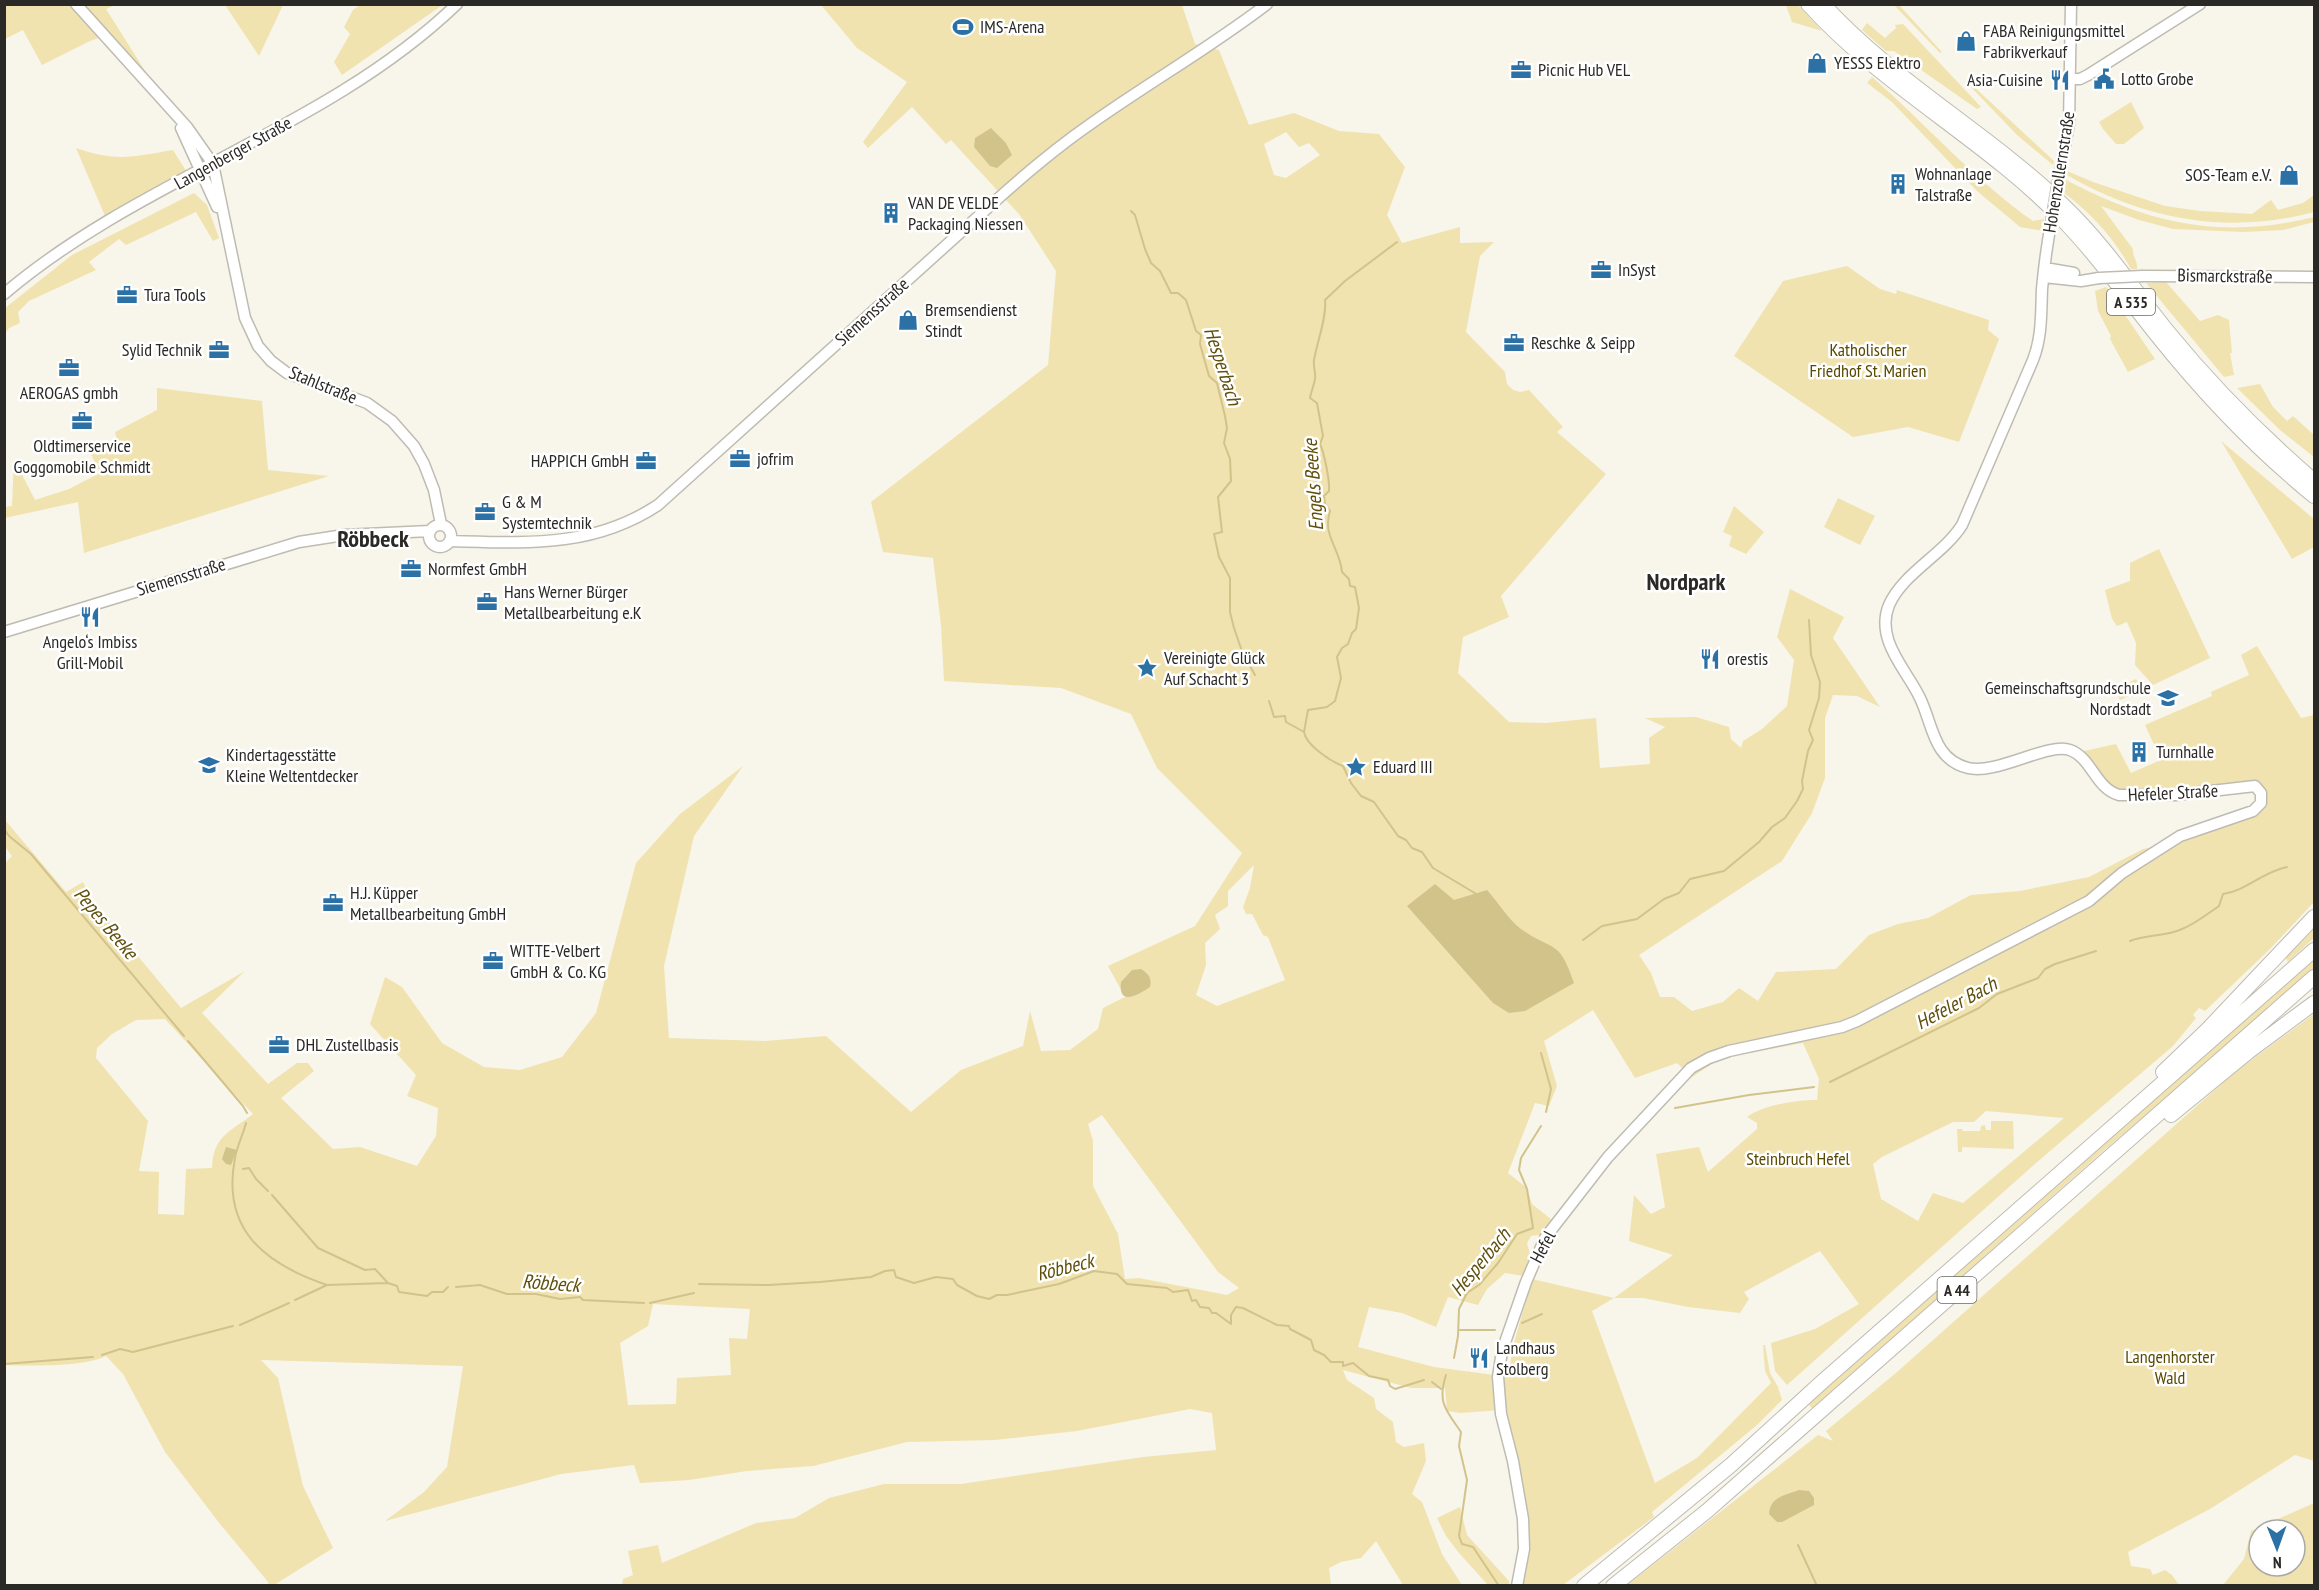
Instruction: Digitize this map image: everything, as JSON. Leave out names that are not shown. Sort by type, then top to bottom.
[{"type":"highway","name":"A 535","points":[[1808,4],[1849,45],[1881,72],[2026,184],[2087,247],[2194,380],[2251,439],[2314,496]]},
{"type":"highway","name":"A 535","points":[[1823,4],[1877,54],[2032,176],[2067,208],[2197,367],[2261,434],[2314,481]]},
{"type":"highway","points":[[2116,1124],[2121,1112],[2208,1029],[2314,917]]},
{"type":"highway","name":"A 44","points":[[1584,1586],[1731,1465],[1813,1389],[2314,950]]},
{"type":"highway","name":"A 44","points":[[1613,1586],[1729,1492],[2314,977]]},
{"type":"highway","points":[[2099,1166],[2134,1146],[2248,1052],[2314,1003]]},
{"type":"main road","points":[[76,4],[187,127],[213,164]]},
{"type":"main road","name":"Langenberger Straße","points":[[4,294],[43,262],[79,238],[202,171],[364,77],[400,52],[457,4]]},
{"type":"main road","name":"Siemensstraße","points":[[4,632],[265,551],[314,539],[433,530],[432,544],[440,547],[451,536],[508,541],[555,541],[602,532],[633,521],[658,505],[1042,160],[1091,123],[1222,37],[1267,4]]},
{"type":"main road","name":"Hohenzollernstraße","points":[[2044,272],[2069,124],[2071,4]]},
{"type":"main road","points":[[2070,79],[2080,79],[2088,75],[2200,4]]},
{"type":"main road","name":"Stahlstraße","points":[[166,106],[182,130],[224,224]]},
{"type":"main road","name":"Stahlstraße","points":[[213,164],[245,318],[253,338],[264,354],[287,373],[375,408],[392,421],[407,437],[424,464],[434,490],[433,530]]},
{"type":"main road","name":"Bismarckstraße","points":[[2044,272],[2099,278],[2314,277]]},
{"type":"main road","name":"Hefeler Straße","points":[[1803,1036],[1857,1021],[2089,901],[2122,873],[2180,836],[2241,816],[2253,811],[2261,803],[2261,793],[2254,786],[2176,795],[2110,793],[2099,783],[2081,757],[2065,749],[1990,768],[1975,769],[1960,765],[1946,755],[1936,743],[1920,697],[1889,644],[1885,620],[1889,604],[1898,590],[1952,539],[1962,525],[2033,360],[2040,336],[2044,272]]},
{"type":"main road","points":[[433,530],[449,528],[451,536]]},
{"type":"main road","name":"Hefel","points":[[1517,1586],[1524,1549],[1523,1519],[1517,1477],[1501,1414],[1498,1377],[1502,1351],[1538,1252],[1550,1231],[1608,1157],[1691,1068],[1729,1051],[1803,1036]]},
{"type":"green space","points":[[440,4],[441,6],[342,75],[334,62],[350,34],[344,27],[353,10],[360,5]]},
{"type":"green space","points":[[5,5],[115,5],[106,9],[147,74],[143,73],[110,34],[90,41],[42,65],[23,30],[5,39]]},
{"type":"green space","points":[[225,5],[283,5],[259,56]]},
{"type":"green space","name":"Steinbruch Hefel","points":[[821,5],[1182,5],[1195,44],[1219,50],[1249,125],[1294,113],[1339,131],[1379,134],[1405,167],[1387,215],[1402,243],[1460,227],[1460,243],[1494,242],[1480,256],[1466,332],[1505,372],[1507,384],[1513,390],[1520,392],[1529,390],[1563,427],[1557,432],[1606,474],[1501,596],[1509,617],[1463,637],[1458,673],[1509,722],[1546,723],[1596,718],[1600,768],[1650,764],[1649,738],[1665,727],[1645,718],[1696,717],[1729,727],[1731,739],[1741,748],[1743,741],[1762,729],[1787,706],[1794,660],[1777,637],[1790,589],[1844,617],[1833,638],[1880,707],[1857,696],[1833,695],[1825,718],[1825,778],[1812,813],[1782,861],[1639,955],[1651,973],[1660,997],[1674,997],[1692,1011],[1723,1002],[1739,988],[1758,1001],[1776,972],[1836,969],[1869,935],[1898,924],[1928,918],[1971,895],[2020,891],[2089,877],[2143,849],[2180,842],[2260,811],[2266,806],[2267,793],[2257,782],[2167,791],[2121,792],[2105,782],[2084,751],[2116,744],[2131,773],[2161,760],[2145,725],[2212,696],[2211,692],[2249,675],[2241,655],[2257,646],[2301,718],[2314,715],[2314,902],[2270,949],[2205,1011],[2199,1008],[2193,1015],[2196,1018],[2173,1046],[2036,1163],[1787,1385],[1775,1371],[1771,1343],[1815,1329],[1859,1304],[1820,1251],[1744,1292],[1749,1299],[1740,1313],[1688,1307],[1643,1298],[1614,1298],[1592,1311],[1655,1483],[1697,1458],[1771,1383],[1765,1371],[1763,1345],[1765,1345],[1770,1373],[1782,1400],[1757,1425],[1652,1512],[1654,1517],[1563,1585],[1517,1585],[1524,1549],[1500,1410],[1461,1413],[1447,1411],[1445,1388],[1411,1388],[1343,1370],[1347,1380],[1374,1398],[1376,1409],[1393,1422],[1396,1442],[1404,1447],[1424,1443],[1426,1461],[1412,1494],[1422,1502],[1442,1554],[1462,1585],[1403,1585],[1376,1541],[1361,1558],[1341,1562],[1329,1568],[1331,1585],[622,1585],[623,1579],[633,1575],[628,1551],[658,1545],[662,1563],[756,1523],[795,1518],[829,1498],[884,1484],[961,1484],[1143,1457],[1216,1450],[1212,1413],[1190,1409],[1077,1431],[995,1440],[907,1442],[813,1466],[747,1471],[689,1480],[640,1483],[634,1465],[561,1474],[385,1521],[424,1492],[447,1467],[463,1366],[261,1360],[278,1378],[303,1486],[333,1548],[274,1585],[266,1585],[269,1583],[165,1452],[123,1374],[106,1356],[71,1364],[5,1365],[4,864],[12,856],[5,847],[5,820],[66,892],[83,882],[93,902],[181,1008],[245,971],[202,1013],[268,1084],[297,1063],[308,1063],[314,1071],[281,1098],[333,1149],[360,1147],[417,1166],[436,1136],[438,1108],[407,1096],[416,1075],[370,1024],[385,977],[402,987],[442,1043],[484,1067],[520,1070],[562,1057],[596,1013],[636,863],[680,814],[743,766],[694,836],[664,966],[669,1038],[765,1041],[826,1036],[911,1112],[961,1070],[1023,1046],[1030,1011],[1041,1051],[1070,1050],[1098,1029],[1103,1008],[1125,997],[1108,966],[1195,926],[1242,853],[1157,768],[1131,714],[1061,688],[944,681],[941,625],[933,558],[883,552],[871,502],[1048,365],[1056,271],[1019,214],[951,140],[946,144],[912,107],[868,148],[863,142],[907,82],[857,48]],"holes":[[[1286,132],[1299,147],[1309,143],[1320,155],[1286,178],[1274,175],[1264,144]],[[1254,865],[1250,888],[1243,907],[1246,914],[1252,914],[1263,935],[1268,937],[1285,980],[1217,1006],[1196,995],[1206,965],[1205,943],[1220,929],[1215,915],[1228,906],[1228,891]],[[1593,1010],[1635,1078],[1677,1063],[1692,1077],[1715,1062],[1732,1056],[1803,1043],[1819,1079],[1817,1100],[1780,1104],[1762,1109],[1747,1117],[1757,1123],[1757,1129],[1708,1172],[1699,1147],[1656,1154],[1665,1207],[1651,1214],[1634,1195],[1629,1241],[1673,1255],[1614,1298],[1532,1279],[1512,1350],[1509,1377],[1434,1367],[1358,1347],[1369,1307],[1402,1313],[1436,1327],[1448,1297],[1478,1305],[1487,1289],[1505,1273],[1524,1276],[1530,1254],[1527,1243],[1531,1236],[1539,1235],[1552,1220],[1532,1204],[1527,1188],[1508,1173],[1535,1103],[1549,1106],[1557,1086],[1544,1041]],[[165,1019],[253,1114],[219,1142],[213,1157],[212,1168],[186,1169],[184,1215],[158,1214],[159,1172],[139,1171],[148,1121],[96,1058],[97,1048],[112,1034],[136,1020]],[[1986,1111],[2064,1118],[1963,1203],[1933,1193],[1918,1221],[1881,1199],[1873,1164],[1882,1157],[1953,1122],[1974,1122]],[[1102,1115],[1218,1272],[1239,1288],[1227,1295],[1139,1278],[1125,1279],[1118,1234],[1093,1186],[1093,1141],[1088,1124]],[[653,1304],[750,1309],[747,1339],[729,1338],[731,1375],[677,1378],[676,1404],[628,1405],[620,1343],[648,1326]]]},
{"type":"green space","points":[[1786,5],[1798,5],[1822,31],[1792,22]]},
{"type":"green space","points":[[1894,5],[1899,5],[1942,52],[1940,53]]},
{"type":"green space","points":[[1867,23],[1885,38],[1896,28],[1895,25],[1903,24],[1981,107],[1977,109],[1894,51],[1886,51],[1862,30]]},
{"type":"green space","points":[[1872,77],[1970,170],[2011,205],[2033,221],[2044,219],[2043,231],[2020,227],[1977,191],[1892,102],[1867,83]]},
{"type":"green space","points":[[1970,83],[2054,161],[2053,165],[2017,135],[1968,84]]},
{"type":"green space","points":[[2131,102],[2144,128],[2124,144],[2116,144],[2099,122]]},
{"type":"green space","points":[[76,148],[114,157],[173,150],[186,171],[105,216]]},
{"type":"green space","points":[[2067,171],[2165,206],[2252,214],[2271,200],[2278,210],[2303,203],[2314,195],[2314,212],[2282,219],[2250,222],[2187,219],[2156,213],[2126,203],[2067,175]]},
{"type":"green space","points":[[2066,180],[2127,208],[2187,224],[2248,227],[2280,224],[2314,217],[2314,222],[2283,230],[2244,232],[2173,229],[2101,206],[2133,249],[2137,269],[2131,269],[2102,227],[2064,193]]},
{"type":"green space","points":[[194,193],[207,205],[219,238],[213,241],[196,212],[126,245],[119,239],[89,262],[96,270],[29,301],[18,312],[20,323],[9,328],[5,334],[5,308],[72,255]]},
{"type":"green space","name":"Katholischer Friedhof St. Marien","points":[[1847,266],[1880,289],[1896,294],[1897,290],[1989,320],[1988,330],[1999,339],[1959,442],[1908,427],[1853,437],[1734,356],[1783,281]]},
{"type":"green space","points":[[2166,282],[2200,321],[2218,315],[2229,320],[2232,353],[2230,353],[2234,375],[2224,377],[2146,283]]},
{"type":"green space","points":[[2106,287],[2155,359],[2128,372],[2098,311],[2095,291]]},
{"type":"green space","points":[[2260,384],[2273,407],[2287,421],[2293,416],[2314,435],[2314,457],[2280,430],[2237,388]]},
{"type":"green space","points":[[157,388],[262,401],[268,470],[329,476],[84,553],[78,502],[5,518],[5,507],[12,506],[14,459],[35,500],[69,489],[100,473],[89,450],[117,441],[115,432],[157,410]]},
{"type":"green space","points":[[2221,441],[2314,519],[2314,547],[2292,559]]},
{"type":"green space","points":[[1838,498],[1875,516],[1860,545],[1824,527]]},
{"type":"green space","points":[[1734,506],[1764,532],[1746,554],[1729,546],[1732,536],[1723,532]]},
{"type":"green space","points":[[2159,549],[2210,658],[2153,685],[2135,665],[2136,643],[2127,622],[2117,626],[2112,619],[2105,590],[2130,581],[2130,563]]},
{"type":"green space","points":[[2136,679],[2141,691],[2120,700],[2115,689]]},
{"type":"green space","points":[[2314,926],[2314,938],[2288,962],[2285,957]]},
{"type":"green space","points":[[2314,957],[2314,970],[2101,1153],[1813,1409],[1808,1404]]},
{"type":"green space","name":"Langenhorster Wald","points":[[2314,1014],[2314,1461],[2295,1455],[2210,1509],[2128,1552],[2131,1566],[2150,1569],[2153,1575],[2165,1570],[2179,1585],[1626,1586],[1818,1435],[1833,1441],[1826,1431],[1897,1372],[2235,1072]]},
{"type":"green space","points":[[1991,1121],[2013,1121],[2014,1149],[1962,1147],[1962,1152],[1958,1152],[1957,1129],[1980,1131],[1981,1126],[1985,1125],[1986,1130],[1991,1130]]},
{"type":"green space","points":[[2314,1503],[2314,1585],[2223,1585],[2244,1559],[2247,1547],[2247,1578],[2307,1578],[2307,1518],[2280,1518]]},
{"type":"green space","points":[[1460,1507],[1467,1535],[1509,1581],[1509,1585],[1488,1585],[1446,1536],[1437,1518]]},
{"type":"shaded area","points":[[991,128],[1006,143],[1012,155],[997,168],[990,166],[974,147],[975,138]]},
{"type":"shaded area","points":[[1435,884],[1454,900],[1487,890],[1516,925],[1559,952],[1574,983],[1525,1011],[1509,1013],[1493,1003],[1407,906]]},
{"type":"shaded area","points":[[1141,969],[1149,976],[1150,987],[1135,996],[1126,997],[1121,990],[1121,982],[1132,970]]},
{"type":"shaded area","points":[[226,1147],[237,1150],[231,1165],[226,1164],[222,1159]]},
{"type":"shaded area","points":[[1799,1490],[1809,1491],[1814,1498],[1814,1505],[1782,1522],[1777,1522],[1769,1514],[1772,1504],[1784,1495]]},
{"type":"waterway","name":"Hesperbach","points":[[1131,211],[1135,215],[1151,263],[1160,271],[1171,293],[1178,293],[1186,300],[1196,331],[1201,335],[1200,344],[1209,376],[1217,383],[1227,428],[1224,443],[1230,459],[1231,481],[1218,497],[1222,532],[1214,534],[1219,557],[1230,578],[1230,612],[1234,628],[1243,654],[1255,675]]},
{"type":"waterway","name":"Engels Beeke","points":[[1304,732],[1308,710],[1327,707],[1335,701],[1341,678],[1337,657],[1342,648],[1348,644],[1356,629],[1359,608],[1355,587],[1350,586],[1349,579],[1342,572],[1328,528],[1330,511],[1325,504],[1324,496],[1329,491],[1329,481],[1320,444],[1323,436],[1317,403],[1310,398],[1315,379],[1314,360],[1323,322],[1325,300],[1345,281],[1397,242]]},
{"type":"waterway","points":[[1583,940],[1602,926],[1637,919],[1664,899],[1679,893],[1690,879],[1724,871],[1785,818],[1803,789],[1802,781],[1808,751],[1813,740],[1809,730],[1819,698],[1820,682],[1811,655],[1809,620]]},
{"type":"waterway","name":"Hesperbach","points":[[1269,701],[1274,717],[1285,716],[1286,722],[1304,732],[1309,742],[1319,752],[1343,766],[1351,783],[1361,796],[1374,802],[1398,836],[1406,840],[1412,848],[1422,852],[1433,868],[1478,895]]},
{"type":"waterway","name":"Pepes Beeke","points":[[4,829],[31,854],[184,1036]]},
{"type":"waterway","name":"Hefeler Bach","points":[[2130,941],[2176,932],[2187,927],[2219,906],[2223,894],[2287,867]]},
{"type":"waterway","name":"Hefeler Bach","points":[[1830,1082],[1979,1008],[1997,994],[2038,978],[2045,969],[2055,964],[2096,951]]},
{"type":"waterway","name":"Pepes Beeke","points":[[188,1041],[247,1113]]},
{"type":"waterway","name":"Hesperbach","points":[[1541,1053],[1551,1089],[1546,1112]]},
{"type":"waterway","name":"Hefeler Bach","points":[[1675,1108],[1814,1087]]},
{"type":"waterway","points":[[246,1123],[236,1154],[232,1183],[235,1205],[242,1224],[252,1241],[267,1255],[284,1266],[327,1285]]},
{"type":"waterway","name":"Hesperbach","points":[[1454,1358],[1459,1309],[1467,1293],[1479,1285],[1498,1263],[1517,1234],[1533,1228],[1527,1189],[1519,1170],[1521,1158],[1541,1126]]},
{"type":"waterway","name":"Pepes Beeke","points":[[243,1169],[249,1168],[268,1191]]},
{"type":"waterway","name":"Pepes Beeke","points":[[272,1195],[318,1248],[365,1270],[375,1269],[388,1283]]},
{"type":"waterway","name":"Röbbeck","points":[[699,1284],[768,1285],[820,1282],[871,1277],[894,1270],[896,1277],[914,1283],[936,1277],[953,1279],[957,1285],[977,1296],[989,1299],[997,1295],[1059,1284],[1094,1271],[1117,1274],[1127,1284],[1167,1288],[1173,1292],[1188,1290],[1192,1301],[1196,1300],[1200,1307],[1209,1308],[1212,1313],[1216,1313],[1231,1324],[1231,1315],[1236,1307],[1243,1308],[1277,1325],[1289,1326],[1290,1329],[1311,1340],[1314,1350],[1331,1362],[1343,1362],[1343,1366],[1353,1363],[1369,1376],[1388,1380],[1390,1386],[1395,1389],[1424,1380]]},
{"type":"waterway","name":"Röbbeck","points":[[295,1300],[327,1285],[388,1283],[397,1286],[399,1292],[427,1296],[432,1292],[443,1292],[448,1287]]},
{"type":"waterway","name":"Röbbeck","points":[[456,1287],[480,1285],[507,1294],[536,1294],[560,1299],[580,1297],[583,1300],[644,1303]]},
{"type":"waterway","name":"Röbbeck","points":[[650,1303],[694,1293]]},
{"type":"waterway","name":"Röbbeck","points":[[240,1325],[289,1303]]},
{"type":"waterway","points":[[1522,1323],[1542,1314]]},
{"type":"waterway","name":"Röbbeck","points":[[102,1355],[120,1349],[133,1352],[233,1326]]},
{"type":"waterway","points":[[1459,1330],[1495,1330]]},
{"type":"waterway","name":"Röbbeck","points":[[4,1364],[93,1357]]},
{"type":"waterway","name":"Hesperbach","points":[[1446,1375],[1442,1393],[1444,1406],[1461,1432],[1459,1446],[1467,1480],[1459,1536],[1462,1544],[1473,1547],[1499,1586]]},
{"type":"waterway","name":"Röbbeck","points":[[1432,1382],[1441,1389]]},
{"type":"waterway","points":[[1798,1545],[1817,1586]]},
{"type":"place","name":"IMS-Arena","points":[[963,27]]},
{"type":"place","name":"FABA Reinigungsmittel Fabrikverkauf","points":[[1966,41]]},
{"type":"place","name":"YESSS Elektro","points":[[1817,63]]},
{"type":"place","name":"Picnic Hub VEL","points":[[1521,70]]},
{"type":"place","name":"Lotto Grobe","points":[[2104,79]]},
{"type":"place","name":"Asia-Cuisine","points":[[2060,80]]},
{"type":"place","name":"SOS-Team e.V.","points":[[2289,175]]},
{"type":"place","name":"Wohnanlage Talstraße","points":[[1898,184]]},
{"type":"place","name":"VAN DE VELDE Packaging Niessen","points":[[891,213]]},
{"type":"place","name":"InSyst","points":[[1601,270]]},
{"type":"place","name":"Tura Tools","points":[[127,295]]},
{"type":"place","name":"Bremsendienst Stindt","points":[[908,320]]},
{"type":"place","name":"Reschke & Seipp","points":[[1514,343]]},
{"type":"place","name":"Sylid Technik","points":[[219,350]]},
{"type":"place","name":"AEROGAS gmbh","points":[[69,368]]},
{"type":"place","name":"Oldtimerservice Goggomobile Schmidt","points":[[82,421]]},
{"type":"place","name":"jofrim","points":[[740,459]]},
{"type":"place","name":"HAPPICH GmbH","points":[[646,461]]},
{"type":"place","name":"G & M Systemtechnik","points":[[485,512]]},
{"type":"place","name":"Normfest GmbH","points":[[411,569]]},
{"type":"place","name":"Hans Werner Bürger Metallbearbeitung e.K","points":[[487,602]]},
{"type":"place","name":"Angelo‘s Imbiss Grill-Mobil","points":[[90,617]]},
{"type":"place","name":"orestis","points":[[1710,659]]},
{"type":"place","name":"Vereinigte Glück Auf Schacht 3","points":[[1147,668]]},
{"type":"place","name":"Gemeinschaftsgrundschule Nordstadt","points":[[2168,698]]},
{"type":"place","name":"Turnhalle","points":[[2139,752]]},
{"type":"place","name":"Kindertagesstätte Kleine Weltentdecker","points":[[209,765]]},
{"type":"place","name":"Eduard III","points":[[1356,767]]},
{"type":"place","name":"H.J. Küpper Metallbearbeitung GmbH","points":[[333,903]]},
{"type":"place","name":"WITTE-Velbert GmbH & Co. KG","points":[[493,961]]},
{"type":"place","name":"DHL Zustellbasis","points":[[279,1045]]},
{"type":"place","name":"Landhaus Stolberg","points":[[1479,1358]]},
{"type":"district","name":"Röbbeck","points":[[373,539]]},
{"type":"district","name":"Nordpark","points":[[1686,582]]}]
